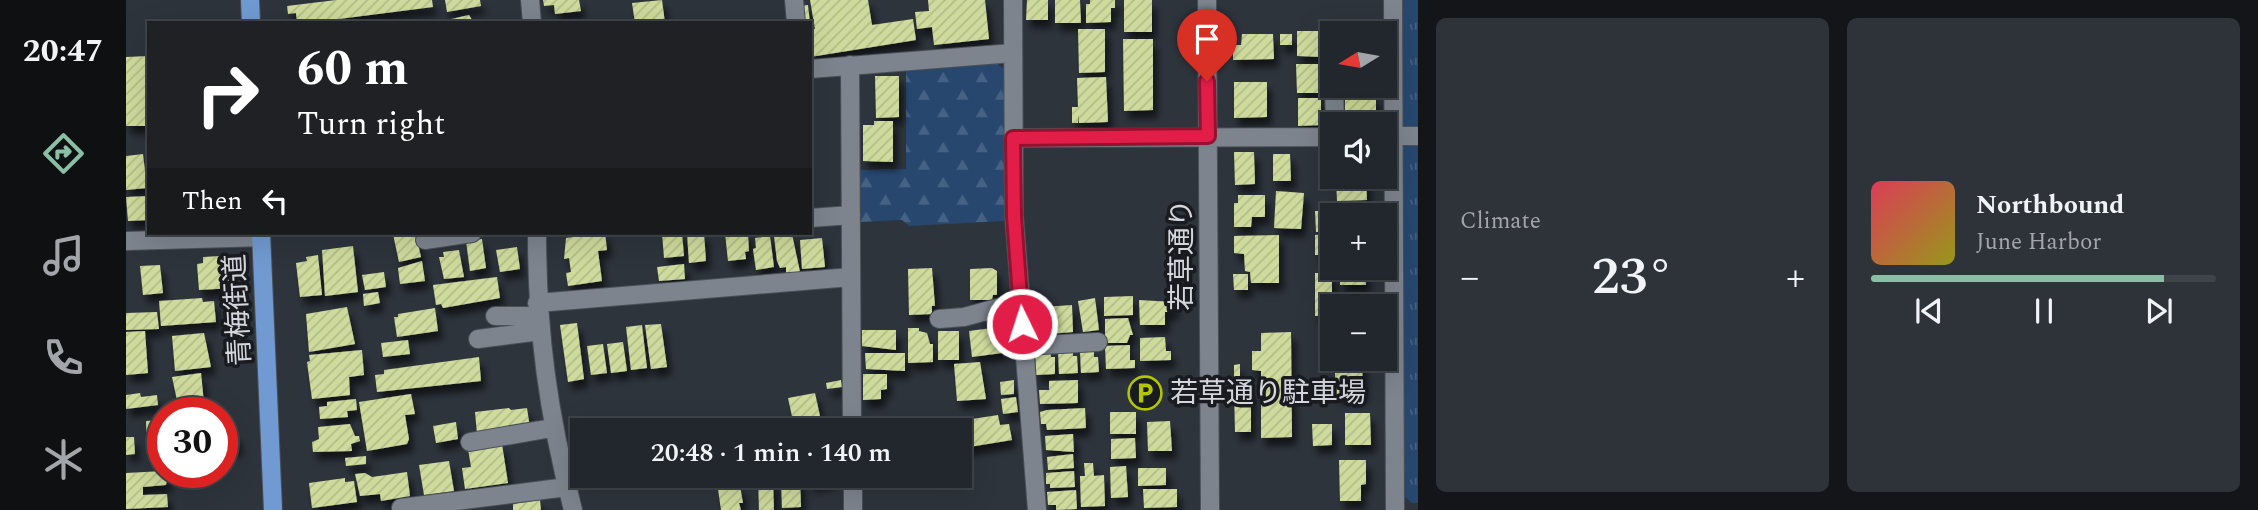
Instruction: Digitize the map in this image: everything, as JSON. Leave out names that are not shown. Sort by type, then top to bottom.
[{"type":"main road","points":[[250,0],[251,21]]},
{"type":"main road","name":"青梅街道","points":[[261,235],[273,510]]},
{"type":"street","points":[[530,0],[532,21]]},
{"type":"street","points":[[793,0],[796,21]]},
{"type":"street","points":[[1013,0],[1014,216],[1037,510]]},
{"type":"street","name":"若草通り","points":[[1207,0],[1210,510]]},
{"type":"street","points":[[1390,112],[1393,0]]},
{"type":"street","points":[[812,68],[1013,53]]},
{"type":"street","points":[[850,65],[852,418]]},
{"type":"street","points":[[1013,138],[1320,136]]},
{"type":"street","points":[[1397,136],[1418,136]]},
{"type":"street","points":[[1390,189],[1395,510]]},
{"type":"street","points":[[812,218],[851,215]]},
{"type":"street","points":[[126,241],[261,235]]},
{"type":"street","points":[[425,240],[459,235]]},
{"type":"street","points":[[537,235],[538,316],[552,428],[573,510]]},
{"type":"street","points":[[495,316],[538,316],[851,277]]},
{"type":"street","points":[[939,319],[964,317],[1020,302]]},
{"type":"street","points":[[478,339],[538,316]]},
{"type":"street","points":[[1024,346],[1098,342]]},
{"type":"street","points":[[470,443],[552,428]]},
{"type":"street","points":[[401,508],[567,487]]},
{"type":"street","points":[[853,488],[853,510]]},
{"type":"green space","points":[[1402,0],[1418,0],[1418,503],[1412,503],[1404,496]]},
{"type":"green space","points":[[996,63],[1004,69],[1004,221],[909,226],[902,220],[861,222],[860,170],[906,169],[906,70]]},
{"type":"building","points":[[336,0],[432,0],[433,7],[323,21],[297,21],[296,13],[288,14],[287,6]]},
{"type":"building","points":[[445,0],[480,0],[481,6],[447,12]]},
{"type":"building","points":[[543,0],[579,0],[581,11],[555,14],[554,5],[544,6]]},
{"type":"building","points":[[662,0],[665,21],[635,21],[632,3]]},
{"type":"building","points":[[810,0],[868,0],[872,25],[913,19],[916,40],[812,57],[812,30],[815,29]]},
{"type":"building","points":[[928,0],[985,0],[989,39],[934,45],[932,27],[917,29],[915,12],[929,11]]},
{"type":"building","points":[[1027,0],[1048,0],[1048,20],[1026,20]]},
{"type":"building","points":[[1055,0],[1080,0],[1081,23],[1055,23]]},
{"type":"building","points":[[1090,0],[1115,0],[1115,8],[1111,8],[1111,22],[1086,23],[1086,4],[1090,4]]},
{"type":"building","points":[[1124,0],[1152,0],[1152,32],[1124,32]]},
{"type":"building","points":[[808,5],[810,21],[802,21],[800,6]]},
{"type":"building","points":[[469,15],[473,21],[447,21]]},
{"type":"building","points":[[1078,29],[1105,29],[1105,72],[1079,73]]},
{"type":"building","points":[[1297,31],[1320,31],[1320,57],[1297,56]]},
{"type":"building","points":[[1242,34],[1273,34],[1274,59],[1233,60],[1233,45],[1241,45]]},
{"type":"building","points":[[1280,34],[1292,34],[1292,45],[1280,45]]},
{"type":"building","points":[[1123,39],[1153,39],[1153,110],[1124,111]]},
{"type":"building","points":[[147,56],[147,126],[126,126],[126,57]]},
{"type":"building","points":[[1296,64],[1320,64],[1320,93],[1297,93]]},
{"type":"building","points":[[875,76],[899,76],[899,117],[876,118]]},
{"type":"building","points":[[1106,77],[1108,122],[1079,123],[1079,115],[1078,123],[1072,123],[1072,107],[1078,107],[1077,78]]},
{"type":"building","points":[[1234,82],[1267,82],[1267,117],[1234,118]]},
{"type":"building","points":[[1298,98],[1321,98],[1320,125],[1298,126]]},
{"type":"building","points":[[1345,98],[1376,98],[1376,112],[1345,112]]},
{"type":"building","points":[[874,121],[893,121],[893,162],[863,161],[863,125],[874,125]]},
{"type":"building","points":[[1234,152],[1254,152],[1255,184],[1235,185]]},
{"type":"building","points":[[143,154],[147,188],[126,190],[126,156]]},
{"type":"building","points":[[1273,154],[1290,154],[1291,181],[1273,181]]},
{"type":"building","points":[[1336,189],[1367,189],[1367,200],[1337,201]]},
{"type":"building","points":[[1276,191],[1304,193],[1301,229],[1274,228]]},
{"type":"building","points":[[1238,195],[1265,195],[1265,217],[1252,217],[1251,227],[1234,227],[1234,203],[1238,203]]},
{"type":"building","points":[[147,196],[147,220],[128,221],[126,197]]},
{"type":"building","points":[[1315,211],[1320,211],[1320,232],[1316,232]]},
{"type":"building","points":[[393,235],[416,235],[421,257],[399,262]]},
{"type":"building","points":[[605,235],[607,250],[598,251],[602,281],[568,286],[566,273],[571,272],[569,258],[564,259],[566,238]]},
{"type":"building","points":[[662,235],[682,235],[684,256],[664,258]]},
{"type":"building","points":[[687,235],[704,235],[706,261],[689,263]]},
{"type":"building","points":[[725,235],[748,235],[749,251],[745,252],[746,259],[728,261]]},
{"type":"building","points":[[792,235],[800,272],[786,273],[786,267],[780,268],[774,236]]},
{"type":"building","points":[[1279,235],[1279,283],[1251,283],[1250,272],[1245,271],[1244,254],[1234,253],[1234,236]]},
{"type":"building","points":[[1315,235],[1320,235],[1320,255],[1315,255]]},
{"type":"building","points":[[770,236],[774,267],[756,270],[753,249],[756,248],[755,238]]},
{"type":"building","points":[[822,238],[825,267],[802,269],[800,240]]},
{"type":"building","points":[[482,239],[486,268],[470,271],[466,241]]},
{"type":"building","points":[[353,246],[358,292],[325,296],[322,250]]},
{"type":"building","points":[[517,247],[520,269],[500,272],[496,250]]},
{"type":"building","points":[[459,250],[464,277],[444,279],[439,257],[444,257],[443,252]]},
{"type":"building","points":[[318,255],[322,295],[300,297],[296,263],[307,261],[306,257]]},
{"type":"building","points":[[220,256],[221,272],[232,272],[233,288],[199,290],[197,264],[203,263],[203,257]]},
{"type":"building","points":[[422,261],[425,281],[400,284],[398,268]]},
{"type":"building","points":[[684,264],[685,279],[659,281],[657,267]]},
{"type":"building","points":[[160,265],[163,293],[143,295],[140,266]]},
{"type":"building","points":[[932,268],[935,306],[932,306],[932,314],[909,315],[908,269]]},
{"type":"building","points":[[992,268],[997,271],[997,295],[993,295],[992,300],[970,300],[970,269]]},
{"type":"building","points":[[384,272],[386,287],[365,290],[362,275]]},
{"type":"building","points":[[1315,273],[1320,273],[1320,280],[1332,280],[1332,294],[1320,294],[1320,316],[1315,316]]},
{"type":"building","points":[[1233,274],[1248,274],[1248,290],[1234,290]]},
{"type":"building","points":[[497,277],[500,298],[443,308],[441,304],[436,305],[433,285]]},
{"type":"building","points":[[1340,280],[1366,280],[1366,285],[1340,285]]},
{"type":"building","points":[[378,292],[380,303],[364,306],[363,294]]},
{"type":"building","points":[[1133,296],[1133,315],[1104,316],[1104,297]]},
{"type":"building","points":[[202,298],[203,302],[214,301],[216,322],[161,326],[159,301]]},
{"type":"building","points":[[1095,298],[1099,330],[1083,332],[1078,301]]},
{"type":"building","points":[[1139,300],[1174,302],[1174,312],[1165,312],[1165,325],[1140,325]]},
{"type":"building","points":[[1072,305],[1073,332],[1049,334],[1048,327],[1044,327],[1043,307]]},
{"type":"building","points":[[347,307],[355,344],[309,352],[306,314]]},
{"type":"building","points":[[435,308],[438,331],[397,337],[394,317]]},
{"type":"building","points":[[157,312],[159,329],[126,330],[126,313]]},
{"type":"building","points":[[1128,318],[1133,335],[1130,335],[1127,343],[1105,343],[1105,319]]},
{"type":"building","points":[[577,323],[584,379],[568,382],[560,325]]},
{"type":"building","points":[[661,324],[667,367],[651,369],[645,325]]},
{"type":"building","points":[[642,325],[647,368],[631,370],[626,327]]},
{"type":"building","points":[[999,327],[1002,353],[972,357],[969,331]]},
{"type":"building","points":[[908,328],[919,328],[919,331],[927,333],[930,344],[933,344],[933,362],[908,363]]},
{"type":"building","points":[[862,330],[896,330],[896,350],[862,346]]},
{"type":"building","points":[[145,331],[148,373],[126,375],[126,332]]},
{"type":"building","points":[[938,331],[959,331],[959,360],[938,360]]},
{"type":"building","points":[[1291,332],[1292,437],[1261,438],[1261,371],[1252,370],[1252,351],[1261,351],[1261,333]]},
{"type":"building","points":[[204,333],[211,367],[175,371],[172,336]]},
{"type":"building","points":[[1165,337],[1166,351],[1171,351],[1171,360],[1140,361],[1140,338]]},
{"type":"building","points":[[408,340],[410,354],[383,357],[381,343]]},
{"type":"building","points":[[623,342],[627,371],[611,373],[607,344]]},
{"type":"building","points":[[603,344],[607,373],[591,375],[587,346]]},
{"type":"building","points":[[1130,345],[1130,360],[1135,360],[1135,368],[1106,369],[1105,346]]},
{"type":"building","points":[[362,350],[364,375],[349,377],[350,395],[312,399],[307,362],[310,361],[309,355]]},
{"type":"building","points":[[1094,350],[1094,357],[1098,357],[1099,372],[1081,373],[1080,351]]},
{"type":"building","points":[[1051,351],[1051,357],[1055,357],[1055,374],[1036,375],[1035,352]]},
{"type":"building","points":[[1058,351],[1073,351],[1073,356],[1077,356],[1078,373],[1059,374]]},
{"type":"building","points":[[865,353],[905,353],[905,371],[866,369]]},
{"type":"building","points":[[479,357],[481,381],[377,392],[375,375],[384,374],[384,370]]},
{"type":"building","points":[[980,362],[986,399],[957,401],[954,364]]},
{"type":"building","points":[[1240,364],[1240,379],[1234,379],[1234,365]]},
{"type":"building","points":[[1335,371],[1362,371],[1363,396],[1335,396]]},
{"type":"building","points":[[201,373],[203,397],[176,397],[172,377]]},
{"type":"building","points":[[863,374],[887,374],[887,389],[881,390],[881,399],[863,400]]},
{"type":"building","points":[[841,380],[842,387],[827,389],[826,383]]},
{"type":"building","points":[[1014,380],[1014,394],[1001,395],[1000,382]]},
{"type":"building","points":[[1078,380],[1078,403],[1040,404],[1039,390],[1049,390],[1049,381]]},
{"type":"building","points":[[1234,388],[1251,388],[1251,432],[1235,432]]},
{"type":"building","points":[[140,393],[141,397],[157,395],[157,397],[147,397],[147,406],[126,409],[126,395]]},
{"type":"building","points":[[815,393],[820,418],[792,418],[788,398]]},
{"type":"building","points":[[411,394],[415,414],[405,415],[409,439],[407,444],[367,451],[359,402]]},
{"type":"building","points":[[1016,397],[1018,412],[1003,414],[1001,399]]},
{"type":"building","points":[[356,399],[357,410],[347,411],[348,417],[320,419],[319,407],[327,406],[327,402]]},
{"type":"building","points":[[527,408],[530,428],[477,434],[475,412]]},
{"type":"building","points":[[1085,408],[1086,428],[1047,430],[1046,424],[1041,424],[1040,412]]},
{"type":"building","points":[[1110,412],[1136,412],[1136,434],[1110,434]]},
{"type":"building","points":[[1345,413],[1370,413],[1371,445],[1345,445]]},
{"type":"building","points":[[998,415],[1000,425],[1009,424],[1012,440],[972,447],[972,419]]},
{"type":"building","points":[[1170,421],[1172,451],[1148,451],[1147,422]]},
{"type":"building","points":[[456,422],[458,439],[436,443],[433,426]]},
{"type":"building","points":[[350,424],[360,441],[351,444],[352,451],[313,452],[312,442],[319,439],[318,427]]},
{"type":"building","points":[[1312,424],[1332,424],[1332,445],[1313,446]]},
{"type":"building","points":[[1073,434],[1074,452],[1046,450],[1045,436]]},
{"type":"building","points":[[126,437],[134,437],[135,454],[126,455]]},
{"type":"building","points":[[1135,438],[1136,458],[1111,459],[1111,439]]},
{"type":"building","points":[[502,444],[508,483],[465,489],[462,468],[471,467],[468,449]]},
{"type":"building","points":[[1073,454],[1074,468],[1048,470],[1047,457]]},
{"type":"building","points":[[366,456],[366,464],[346,466],[345,458]]},
{"type":"building","points":[[1339,460],[1366,460],[1366,484],[1361,485],[1361,501],[1340,501]]},
{"type":"building","points":[[449,461],[454,491],[424,495],[419,465]]},
{"type":"building","points":[[1084,463],[1093,463],[1094,476],[1104,475],[1105,506],[1081,507],[1080,476],[1085,476]]},
{"type":"building","points":[[1126,466],[1128,497],[1111,498],[1110,467]]},
{"type":"building","points":[[1138,468],[1166,468],[1166,485],[1138,486]]},
{"type":"building","points":[[1074,471],[1075,487],[1050,488],[1050,484],[1046,484],[1046,473]]},
{"type":"building","points":[[147,472],[147,487],[143,487],[143,495],[167,494],[168,507],[126,509],[126,473]]},
{"type":"building","points":[[407,472],[410,496],[381,501],[380,494],[360,496],[355,474],[365,473],[372,477]]},
{"type":"building","points":[[345,478],[345,482],[354,481],[357,502],[312,508],[309,483]]},
{"type":"building","points":[[740,488],[743,503],[739,503],[741,510],[721,510],[718,489]]},
{"type":"building","points":[[758,488],[773,488],[774,510],[759,510]]},
{"type":"building","points":[[781,488],[800,488],[801,507],[782,508]]},
{"type":"building","points":[[1143,489],[1177,489],[1177,507],[1144,508]]},
{"type":"building","points":[[1076,490],[1077,509],[1056,510],[1056,505],[1048,505],[1047,492]]},
{"type":"building","points":[[540,500],[541,510],[513,510],[513,504]]},
{"type":"place","name":"若草通り駐車場","points":[[1145,393]]},
{"type":"route","points":[[1022,324],[1014,216],[1013,138],[1208,136],[1207,81]]}]
